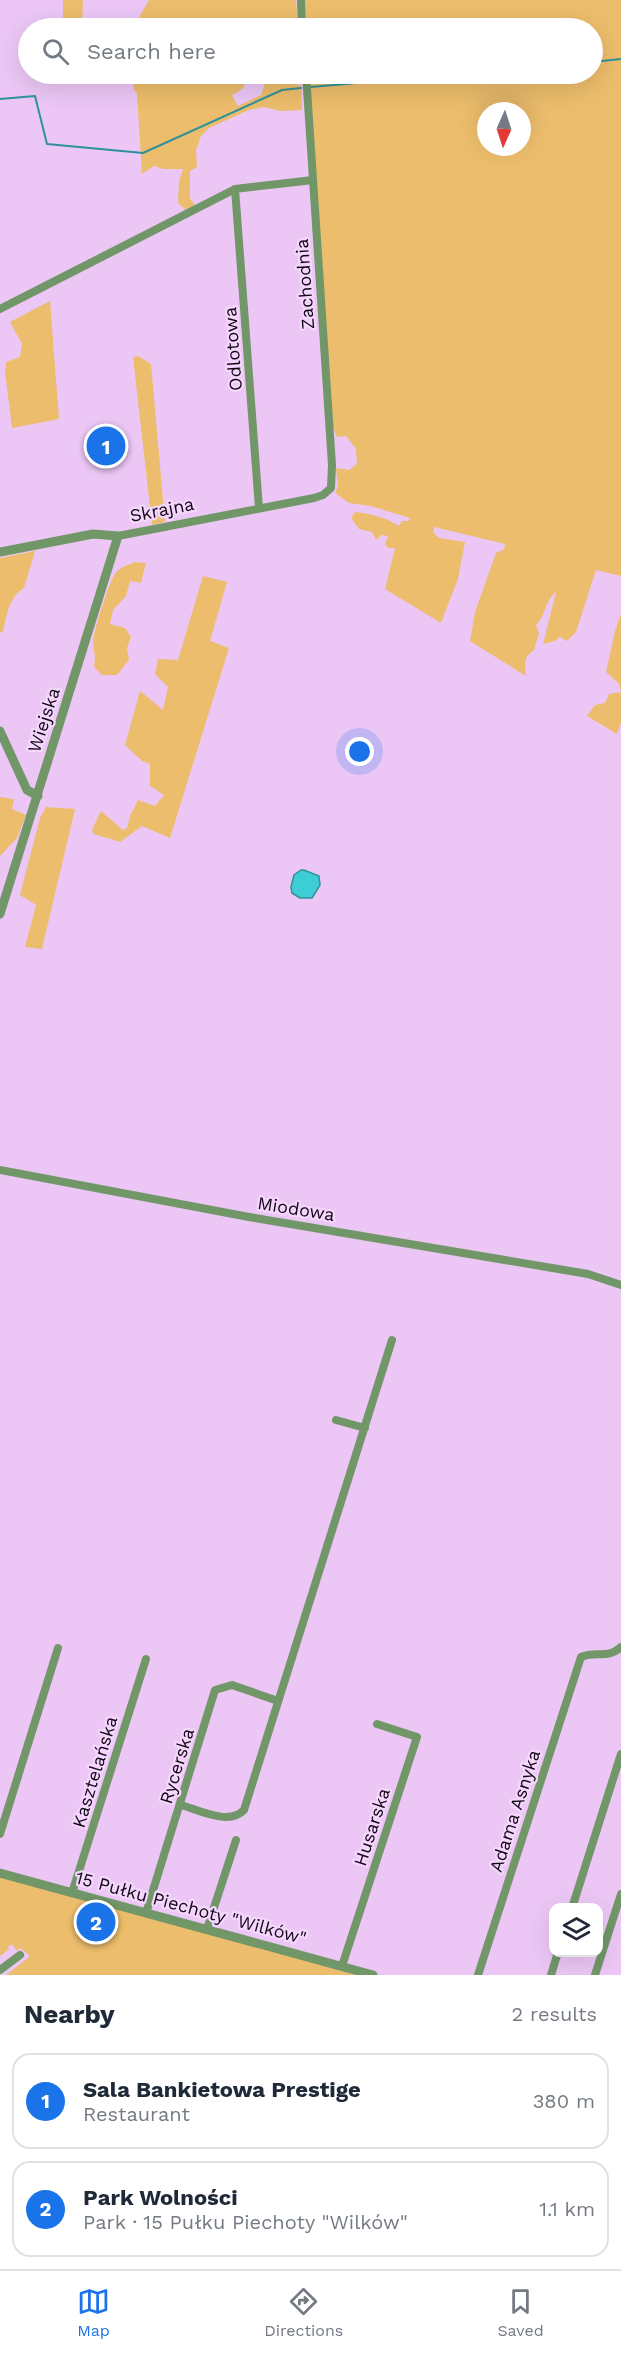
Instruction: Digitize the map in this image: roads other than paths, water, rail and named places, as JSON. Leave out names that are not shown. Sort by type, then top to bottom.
[{"type":"street","points":[[301,0],[302,18]]},
{"type":"street","name":"Zachodnia","points":[[307,84],[333,483],[329,491]]},
{"type":"street","points":[[0,309],[235,189],[313,180]]},
{"type":"street","name":"Odlotowa","points":[[235,189],[259,508]]},
{"type":"street","name":"Skrajna","points":[[0,552],[93,534],[118,536],[314,498],[329,491]]},
{"type":"street","name":"Wiejska","points":[[0,914],[118,536]]},
{"type":"street","points":[[0,731],[26,787],[38,796]]},
{"type":"street","name":"Miodowa","points":[[0,1170],[249,1217],[588,1274],[621,1285]]},
{"type":"street","points":[[181,1805],[230,1818],[239,1815],[244,1810],[392,1340]]},
{"type":"street","points":[[336,1420],[365,1428]]},
{"type":"street","name":"Adama Asnyka","points":[[478,1975],[581,1657],[589,1654],[608,1655],[621,1647]]},
{"type":"street","points":[[0,1834],[58,1648]]},
{"type":"street","name":"Kasztelańska","points":[[72,1893],[146,1659]]},
{"type":"street","name":"Rycerska","points":[[146,1913],[215,1690],[232,1685],[278,1701]]},
{"type":"street","name":"Husarska","points":[[342,1966],[417,1737],[378,1724]]},
{"type":"street","points":[[574,1903],[621,1754]]},
{"type":"street","points":[[207,1929],[236,1840]]},
{"type":"street","name":"15 Pułku Piechoty \"Wilków\"","points":[[0,1873],[373,1975]]},
{"type":"street","points":[[595,1975],[621,1894]]},
{"type":"street","points":[[0,1970],[20,1955]]},
{"type":"street","points":[[551,1975],[557,1957]]},
{"type":"waterway","points":[[603,61],[621,59]]},
{"type":"waterway","points":[[311,87],[346,84]]},
{"type":"waterway","points":[[0,99],[35,96],[47,144],[143,153],[282,90],[301,88]]},
{"type":"place","name":"Sala Bankietowa Prestige","points":[[106,446]]},
{"type":"place","name":"Park Wolności","points":[[96,1922]]}]
